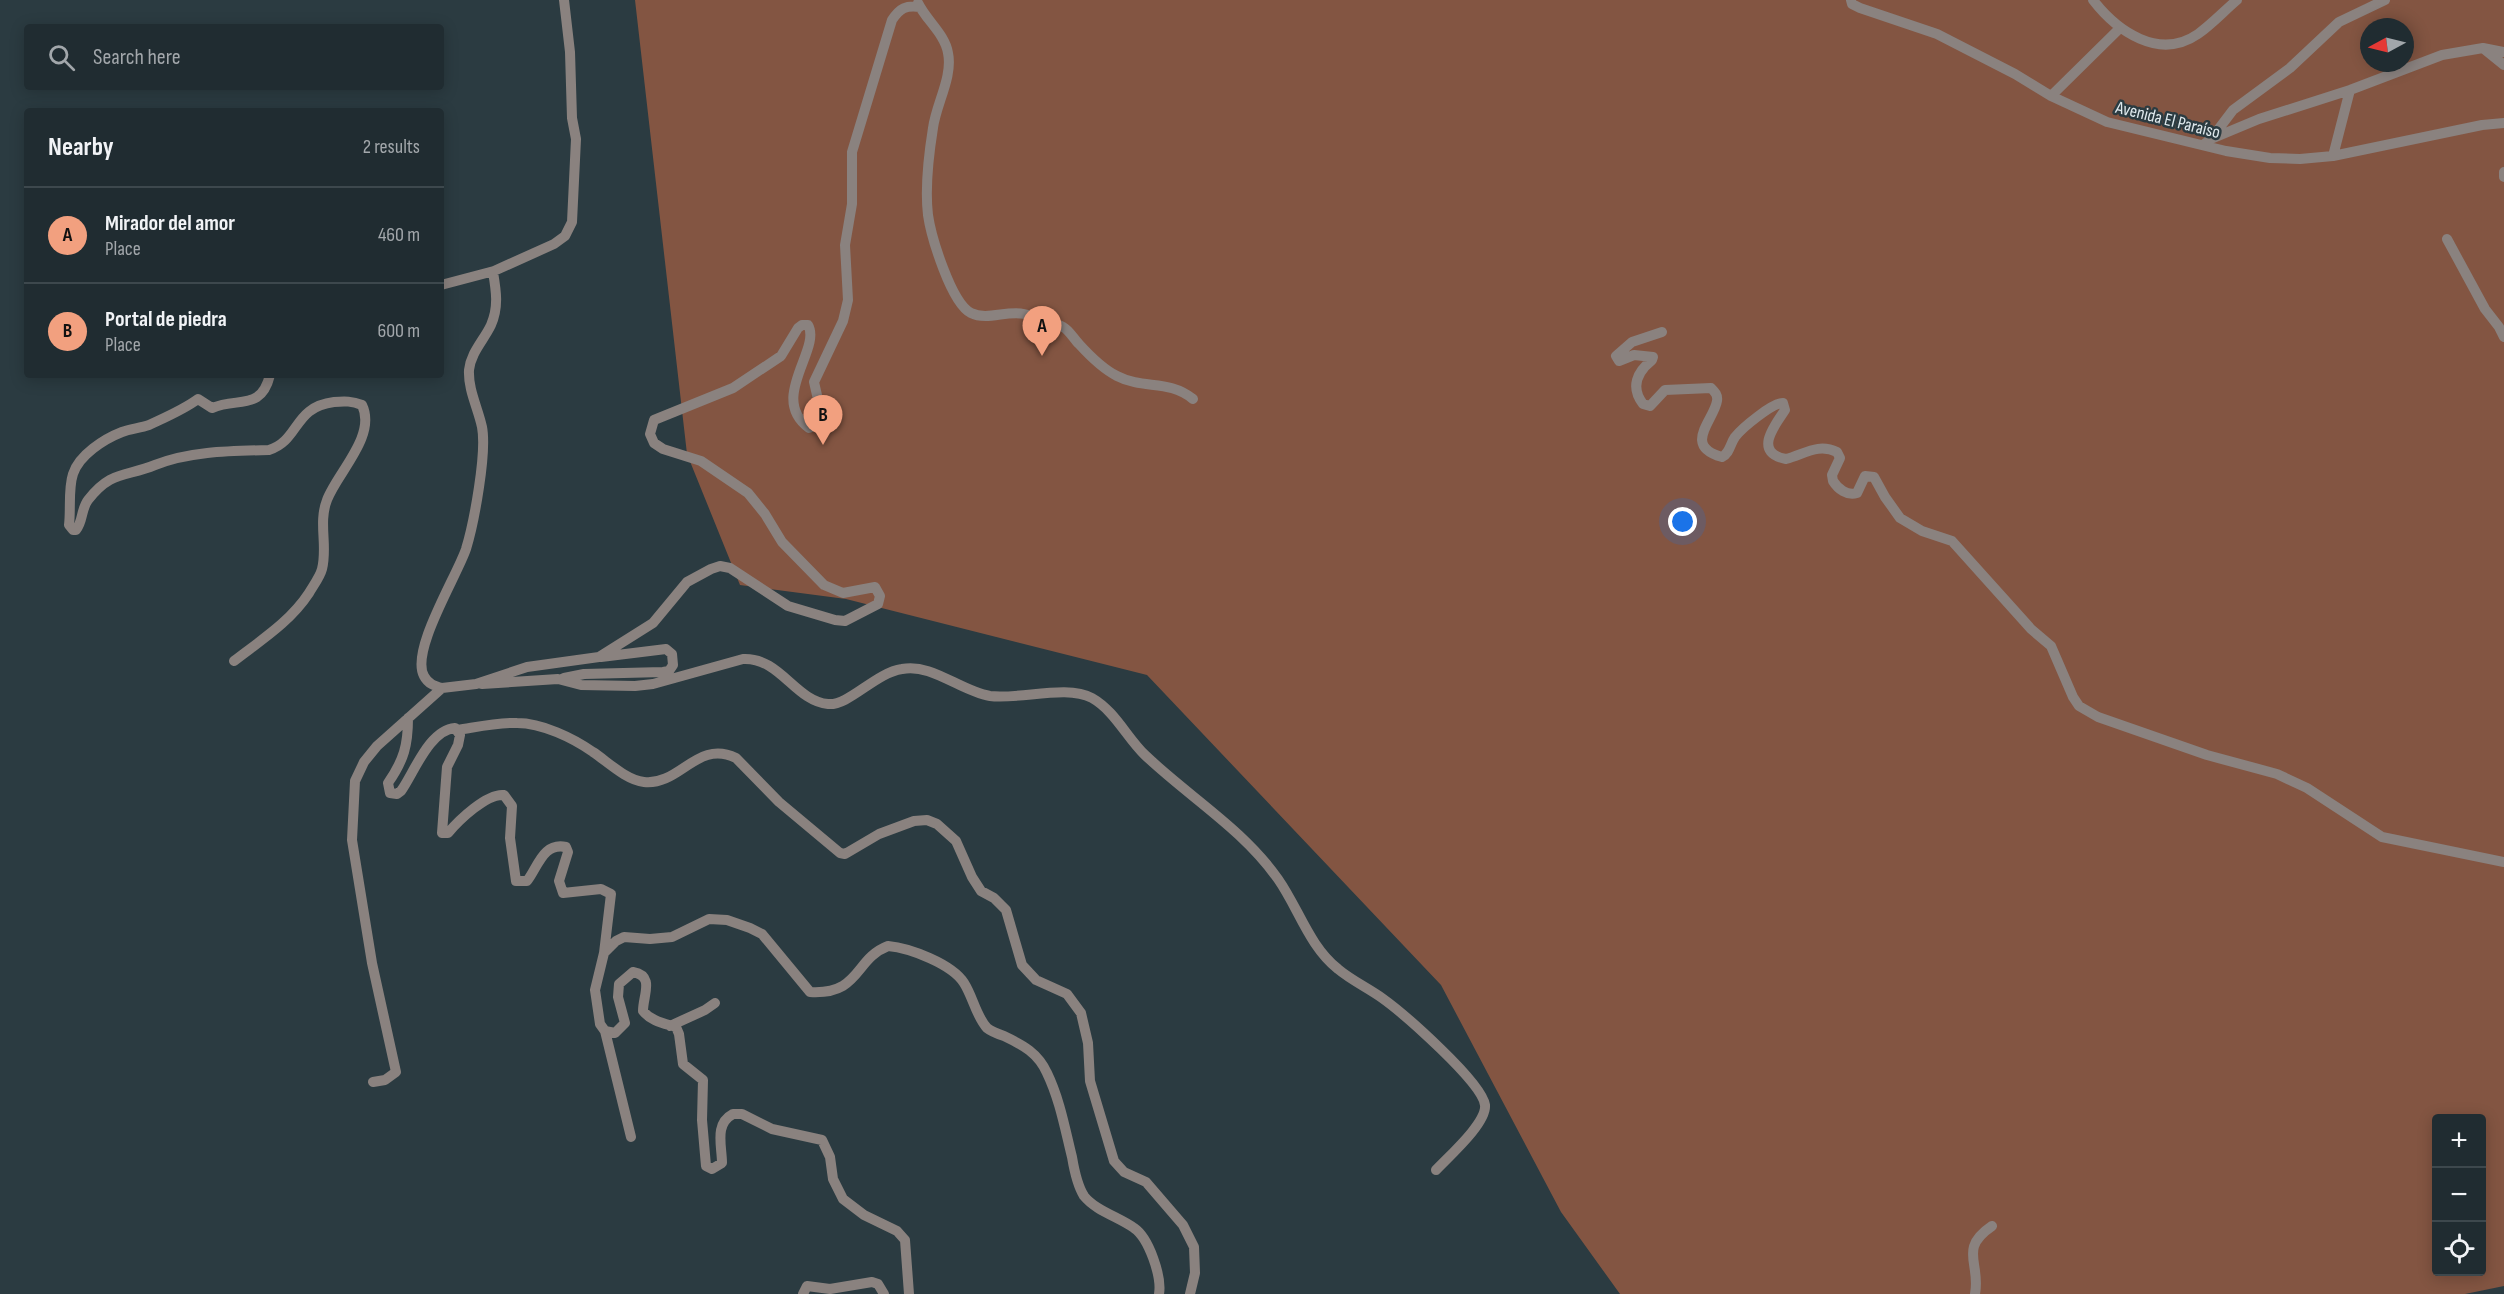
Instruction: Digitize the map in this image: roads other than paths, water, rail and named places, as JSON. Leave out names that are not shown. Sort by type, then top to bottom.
[{"type":"street","points":[[444,284],[493,272],[554,244],[565,236],[572,222],[576,139],[572,118],[570,52],[564,0]]},
{"type":"street","name":"Avenida El Paraíso","points":[[1851,0],[1852,4],[1860,8],[1937,34],[2015,74],[2051,96],[2124,128],[2207,142],[2270,158],[2300,159],[2333,156],[2482,125],[2504,123]]},
{"type":"street","points":[[2093,0],[2119,28],[2145,42],[2168,44],[2197,34],[2238,0]]},
{"type":"street","points":[[2207,142],[2234,110],[2290,68],[2338,22],[2385,0]]},
{"type":"street","points":[[599,657],[653,623],[687,582],[720,566],[743,575],[788,606],[835,620],[845,621],[878,604],[880,596],[875,587],[843,593],[824,585],[782,542],[765,514],[748,493],[701,461],[658,447],[650,434],[654,420],[733,388],[781,356],[802,325],[808,326],[811,337],[796,376],[793,394],[796,411],[802,423],[808,428],[820,423],[822,417],[814,391],[814,382],[843,321],[848,300],[845,245],[852,204],[852,152],[892,20],[899,10],[909,5],[919,4],[944,42],[948,54],[948,67],[932,130],[928,215],[946,277],[958,301],[970,313],[981,316],[1024,314],[1065,328],[1079,345],[1117,376],[1138,383],[1171,386],[1184,391],[1194,399]]},
{"type":"street","points":[[2051,96],[2119,28]]},
{"type":"street","points":[[2207,142],[2259,120],[2350,90],[2442,55],[2483,48],[2504,52]]},
{"type":"street","points":[[2483,48],[2504,65]]},
{"type":"street","points":[[2333,156],[2350,90]]},
{"type":"street","points":[[2482,125],[2504,132]]},
{"type":"street","points":[[2504,172],[2504,177]]},
{"type":"street","points":[[2447,239],[2485,309],[2504,337]]},
{"type":"street","points":[[476,684],[527,667],[666,649],[672,654],[673,664],[669,671],[663,672],[584,674],[558,679],[442,688],[431,684],[423,676],[421,665],[435,613],[465,551],[471,530],[482,445],[482,428],[472,397],[470,366],[477,346],[491,324],[497,305],[493,272]]},
{"type":"street","points":[[1662,332],[1632,342],[1616,356],[1619,361],[1634,355],[1653,357],[1641,368],[1637,378],[1636,390],[1643,404],[1650,406],[1665,390],[1711,388],[1717,396],[1717,402],[1708,418],[1702,436],[1703,443],[1707,450],[1722,457],[1727,454],[1733,440],[1741,431],[1775,404],[1783,403],[1785,410],[1768,438],[1768,445],[1775,455],[1786,459],[1818,448],[1834,450],[1840,458],[1832,475],[1833,481],[1844,492],[1857,493],[1865,476],[1874,477],[1880,484],[1884,497],[1900,518],[1922,531],[1952,541],[2031,629],[2051,646],[2073,697],[2079,706],[2088,712],[2207,756],[2277,774],[2307,788],[2382,837],[2504,862]]},
{"type":"street","points":[[234,661],[275,631],[307,596],[322,571],[324,555],[322,518],[327,500],[356,450],[366,422],[362,405],[352,401],[323,404],[312,408],[286,439],[277,447],[269,450],[226,450],[163,461],[155,466],[122,473],[106,483],[88,500],[76,530],[69,525],[71,480],[81,461],[92,450],[115,436],[156,422],[198,399],[212,408],[255,399],[266,391],[269,378]]},
{"type":"street","points":[[558,679],[581,685],[635,686],[653,684],[754,658],[765,662],[813,698],[826,704],[842,702],[886,673],[912,667],[969,691],[989,696],[1013,698],[1070,692],[1090,697],[1105,708],[1143,753],[1245,840],[1278,880],[1320,952],[1339,970],[1383,999],[1456,1064],[1481,1094],[1485,1110],[1480,1123],[1436,1170]]},
{"type":"street","points":[[373,1082],[390,1078],[396,1072],[396,1066],[387,1040],[357,875],[352,840],[355,781],[364,762],[377,746],[442,688]]},
{"type":"street","points":[[408,718],[406,746],[401,765],[388,783],[388,791],[393,794],[400,791],[428,747],[449,728],[458,730],[516,723],[530,724],[584,745],[630,777],[643,782],[656,782],[669,777],[703,755],[730,755],[736,758],[779,802],[840,853],[845,854],[901,824],[927,820],[937,824],[956,841],[972,878],[981,891],[994,898],[1006,910],[1022,965],[1036,980],[1067,994],[1081,1013],[1088,1043],[1090,1081],[1114,1161],[1124,1172],[1146,1182],[1183,1225],[1194,1247],[1195,1274],[1190,1294]]},
{"type":"street","points":[[458,730],[460,735],[458,745],[447,766],[442,833],[448,833],[460,820],[488,800],[499,795],[507,797],[512,806],[511,848],[516,881],[527,881],[547,850],[560,846],[566,847],[568,852],[559,881],[563,893],[601,889],[611,894],[604,953],[595,990],[600,1024],[605,1030],[631,1137]]},
{"type":"street","points":[[604,953],[616,941],[624,937],[650,939],[672,937],[715,918],[750,928],[762,934],[810,992],[822,993],[838,989],[852,980],[872,956],[888,946],[928,957],[950,970],[964,983],[977,1011],[990,1030],[1018,1042],[1037,1056],[1047,1074],[1059,1106],[1083,1195],[1097,1207],[1136,1229],[1155,1262],[1160,1280],[1160,1294]]},
{"type":"street","points":[[605,1030],[615,1033],[625,1023],[618,997],[620,984],[633,972],[641,973],[646,979],[647,990],[643,1011],[648,1017],[676,1027],[683,1064],[703,1080],[702,1120],[706,1166],[712,1170],[722,1163],[720,1134],[723,1124],[733,1114],[742,1114],[772,1129],[822,1140],[830,1157],[832,1179],[843,1199],[864,1215],[897,1231],[905,1240],[909,1294]]},
{"type":"street","points":[[670,1026],[715,1003]]},
{"type":"street","points":[[1975,1294],[1972,1251],[1975,1241],[1992,1226]]},
{"type":"street","points":[[803,1294],[807,1286],[830,1289],[872,1282],[878,1284],[884,1294]]},
{"type":"place","name":"Mirador del amor","points":[[1042,356]]},
{"type":"place","name":"Portal de piedra","points":[[823,445]]}]
